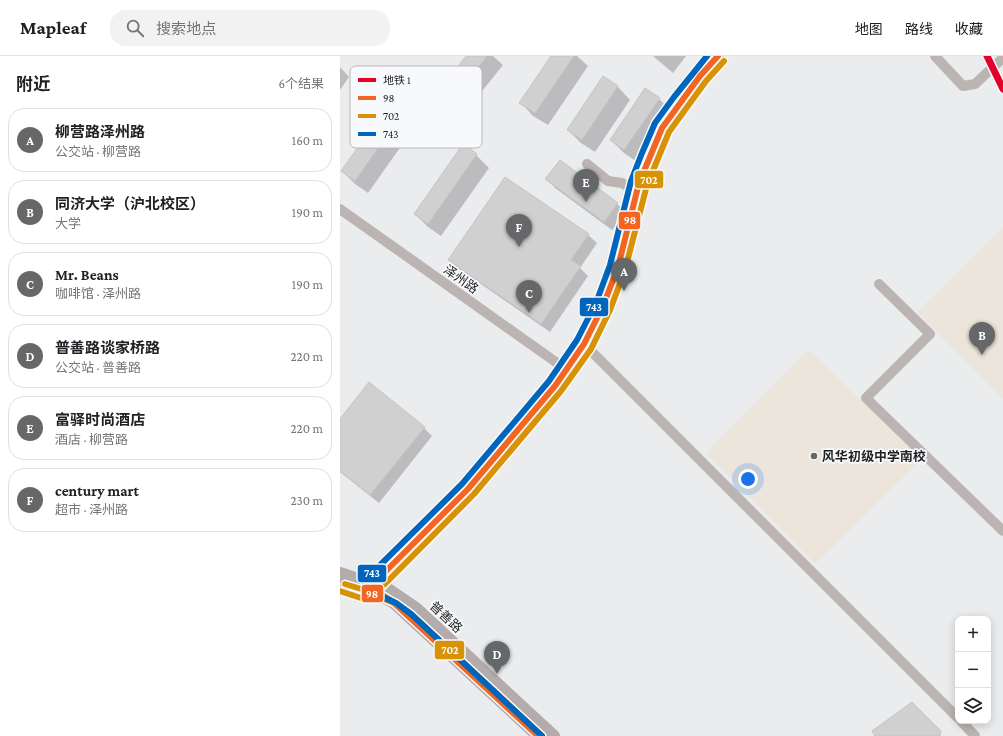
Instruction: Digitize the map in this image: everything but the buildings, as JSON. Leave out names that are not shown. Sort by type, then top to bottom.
[{"type":"main road","points":[[369,587],[468,489],[567,370],[584,344],[603,306],[616,274],[637,192],[649,156],[662,128],[700,76],[718,56]]},
{"type":"main road","name":"普善路","points":[[340,573],[369,587],[394,603],[538,736]]},
{"type":"main road","name":"普善路","points":[[340,583],[369,587],[400,596],[416,608],[554,736]]},
{"type":"street","points":[[935,56],[963,86],[975,84],[1003,58]]},
{"type":"street","points":[[587,164],[608,181],[622,182],[637,192]]},
{"type":"street","name":"泽州路","points":[[340,209],[567,370]]},
{"type":"street","points":[[879,284],[930,334],[866,398],[1003,531]]},
{"type":"street","points":[[584,344],[955,715]]},
{"type":"street","points":[[963,724],[976,736]]},
{"type":"shaded area","points":[[1003,227],[1003,399],[917,312]]},
{"type":"shaded area","name":"风华初级中学南校","points":[[809,350],[922,459],[815,564],[706,453]]},
{"type":"metro line","name":"1","points":[[987,56],[1003,89]]},
{"type":"transit line","name":"743","points":[[542,736],[411,614],[396,603],[367,589],[364,581],[462,484],[549,381],[577,340],[596,303],[610,265],[631,181],[655,123],[707,56]]},
{"type":"transit line","name":"98","points":[[538,736],[394,603],[366,591],[468,489],[555,386],[584,344],[603,306],[618,267],[639,183],[662,128],[700,76],[718,56]]},
{"type":"transit line","name":"702","points":[[340,591],[364,599],[372,597],[474,494],[561,391],[591,349],[610,310],[625,270],[647,185],[669,132],[706,81],[724,61]]},
{"type":"transit line","name":"702","points":[[345,584],[384,596],[411,614],[542,736]]},
{"type":"place","name":"富驿时尚酒店","points":[[586,202]]},
{"type":"place","name":"century mart","points":[[519,247]]},
{"type":"place","name":"柳营路泽州路","points":[[624,291]]},
{"type":"place","name":"Mr. Beans","points":[[529,313]]},
{"type":"place","name":"同济大学（沪北校区）","points":[[982,355]]},
{"type":"place","name":"风华初级中学南校","points":[[814,456]]},
{"type":"place","name":"普善路谈家桥路","points":[[497,674]]}]
